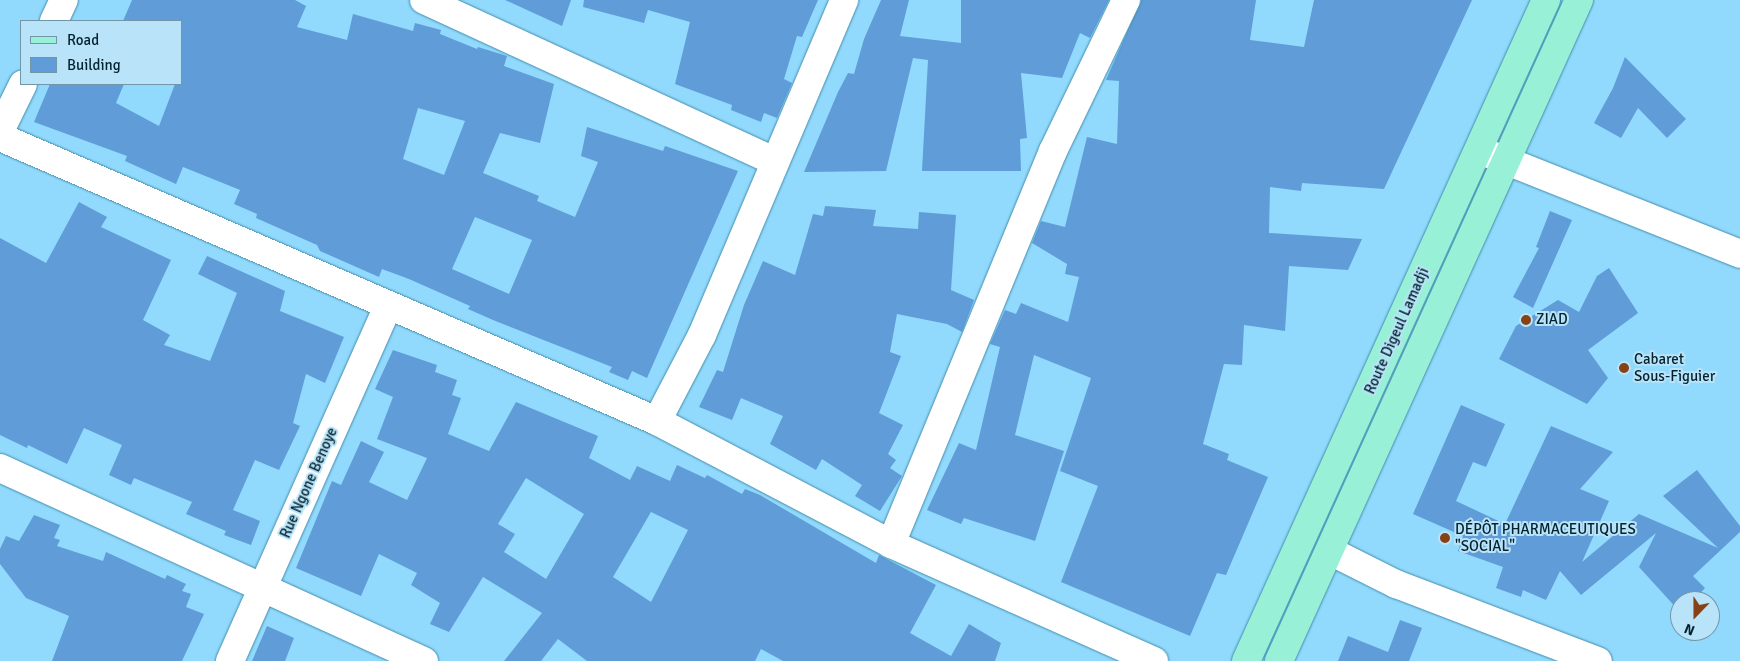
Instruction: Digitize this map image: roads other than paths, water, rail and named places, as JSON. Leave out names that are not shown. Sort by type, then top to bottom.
[{"type":"main road","name":"Route Digeul Lamadji","points":[[1246,661],[1546,0]]},
{"type":"main road","points":[[1279,661],[1509,161],[1579,0]]},
{"type":"street","points":[[54,20],[64,0]]},
{"type":"street","points":[[657,421],[702,335],[774,161],[844,0]]},
{"type":"street","points":[[891,544],[1053,151],[1126,0]]},
{"type":"street","points":[[429,1],[774,161]]},
{"type":"street","points":[[0,131],[23,85]]},
{"type":"street","points":[[0,137],[657,421],[891,544],[1154,661]]},
{"type":"street","points":[[1479,150],[1740,254]]},
{"type":"street","name":"Rue Ngone Benoye","points":[[230,661],[388,306]]},
{"type":"street","points":[[0,468],[424,661]]},
{"type":"street","points":[[1330,551],[1396,584],[1598,661]]},
{"type":"place","name":"ZIAD","points":[[1526,320]]},
{"type":"place","name":"Cabaret Sous-Figuier","points":[[1624,368]]},
{"type":"place","name":"DÉPÔT PHARMACEUTIQUES \"SOCIAL\"","points":[[1445,538]]}]
